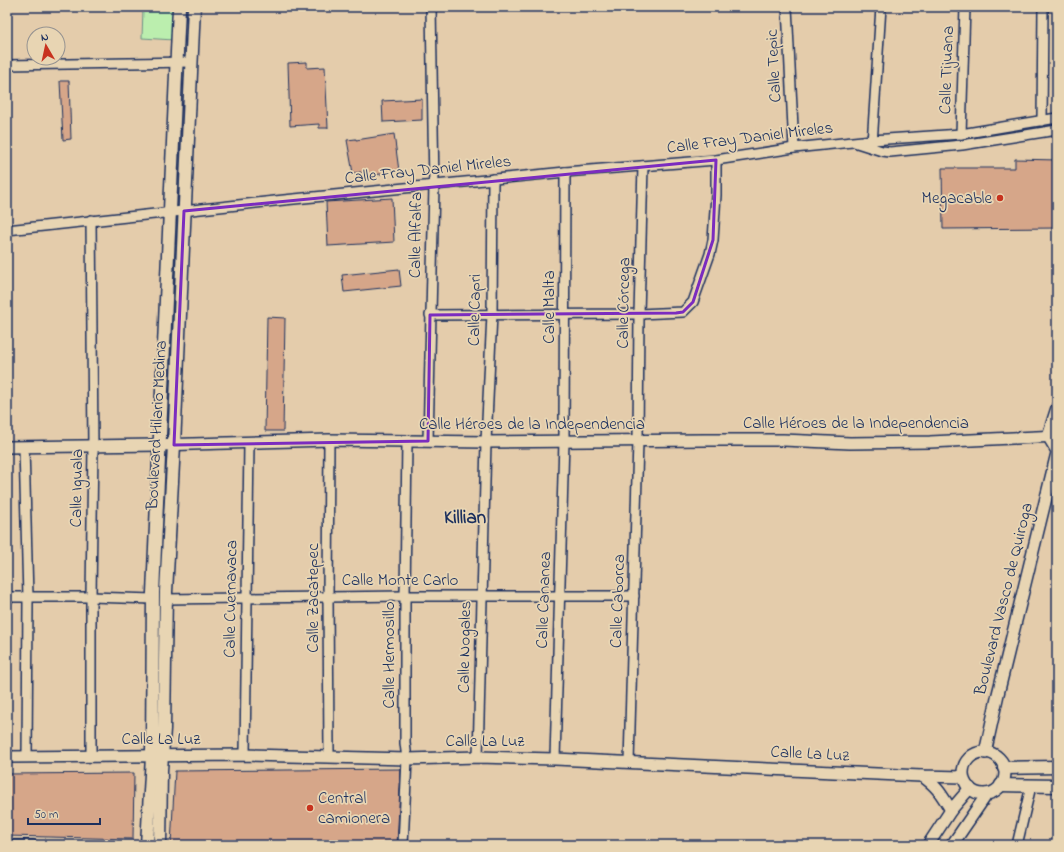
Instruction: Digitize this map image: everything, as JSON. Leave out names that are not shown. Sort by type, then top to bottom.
[{"type":"main road","name":"Boulevard Hilario Medina","points":[[160,845],[153,599],[179,7]]},
{"type":"main road","name":"Boulevard Hilario Medina","points":[[147,845],[157,757],[164,729],[166,599],[194,7]]},
{"type":"main road","points":[[1004,768],[1057,767]]},
{"type":"main road","points":[[1001,785],[1057,786]]},
{"type":"street","name":"Calle Alfalfa","points":[[428,441],[434,186],[431,7]]},
{"type":"street","name":"Calle Tepic","points":[[787,7],[794,148]]},
{"type":"street","points":[[872,144],[881,7]]},
{"type":"street","name":"Calle Tijuana","points":[[961,134],[965,7]]},
{"type":"street","points":[[1042,121],[1043,7]]},
{"type":"street","points":[[7,65],[177,61],[191,62]]},
{"type":"street","name":"Calle Fray Daniel Mireles","points":[[7,230],[493,179],[716,160],[794,148],[853,142],[872,144],[961,134],[1057,118]]},
{"type":"street","name":"Calle Fray Daniel Mireles","points":[[872,144],[882,151],[899,151],[962,145],[1057,130]]},
{"type":"street","points":[[430,315],[638,314],[683,312],[693,302],[710,254],[715,226],[716,160]]},
{"type":"street","name":"Calle Córcega","points":[[638,441],[638,314],[644,166]]},
{"type":"street","name":"Calle Malta","points":[[564,442],[565,172]]},
{"type":"street","name":"Calle Capri","points":[[486,442],[492,314],[493,179]]},
{"type":"street","name":"Calle Iguala","points":[[91,220],[93,446],[91,756]]},
{"type":"street","points":[[1053,436],[1057,408]]},
{"type":"street","name":"Calle Héroes de la Independencia","points":[[7,448],[329,440],[564,442],[783,440],[890,443],[1053,436]]},
{"type":"street","name":"Boulevard Vasco de Quiroga","points":[[985,753],[1057,452],[1053,436]]},
{"type":"street","name":"Calle Zacatepec","points":[[329,440],[329,756]]},
{"type":"street","name":"Calle Hermosillo","points":[[403,845],[407,759],[405,743],[405,596],[407,441]]},
{"type":"street","name":"Calle Caborca","points":[[629,763],[638,441]]},
{"type":"street","name":"Calle Nogales","points":[[478,757],[486,442]]},
{"type":"street","name":"Calle Cananea","points":[[555,759],[561,595],[564,442]]},
{"type":"street","name":"Calle Cuernavaca","points":[[245,755],[249,443]]},
{"type":"street","points":[[24,447],[28,597],[27,757]]},
{"type":"street","name":"Calle Monte Carlo","points":[[166,599],[561,595],[634,596]]},
{"type":"street","points":[[7,597],[153,599]]},
{"type":"street","points":[[978,754],[992,754],[997,757],[1004,768],[1004,777],[1001,785],[993,792],[987,794],[975,792],[966,783],[963,777],[963,769],[966,762],[971,757],[978,754]]},
{"type":"street","name":"Calle La Luz","points":[[7,757],[157,757],[245,755],[407,759],[478,757],[963,777]]},
{"type":"street","points":[[921,776],[934,784],[951,810]]},
{"type":"street","points":[[1017,845],[1031,786]]},
{"type":"street","points":[[928,845],[951,810],[970,788]]},
{"type":"street","points":[[952,845],[987,794]]},
{"type":"street","points":[[7,845],[33,845]]},
{"type":"highlighted area","points":[[716,160],[713,240],[693,302],[683,312],[676,313],[430,315],[428,441],[174,445],[184,211]]},
{"type":"green space","points":[[146,7],[176,7],[174,40],[142,38],[143,9]]},
{"type":"building","points":[[307,62],[307,68],[325,67],[328,128],[319,128],[319,124],[290,126],[288,63]]},
{"type":"building","points":[[60,81],[69,81],[71,139],[63,140]]},
{"type":"building","points":[[422,99],[422,120],[383,122],[382,101]]},
{"type":"building","points":[[394,134],[399,171],[362,177],[361,172],[353,173],[347,140]]},
{"type":"building","name":"Megacable","points":[[1015,159],[1057,160],[1057,228],[943,229],[942,168],[1015,168]]},
{"type":"building","points":[[392,198],[394,242],[328,246],[326,202]]},
{"type":"building","points":[[399,269],[401,286],[344,292],[342,275]]},
{"type":"building","points":[[267,317],[285,318],[283,431],[265,431]]},
{"type":"building","name":"Central camionera","points":[[401,769],[397,845],[171,845],[175,771]]},
{"type":"building","points":[[134,773],[133,839],[7,836],[7,774]]},
{"type":"place","name":"Megacable","points":[[1000,198]]},
{"type":"place","name":"Central camionera","points":[[310,808]]},
{"type":"district","name":"Killian","points":[[465,518]]}]
